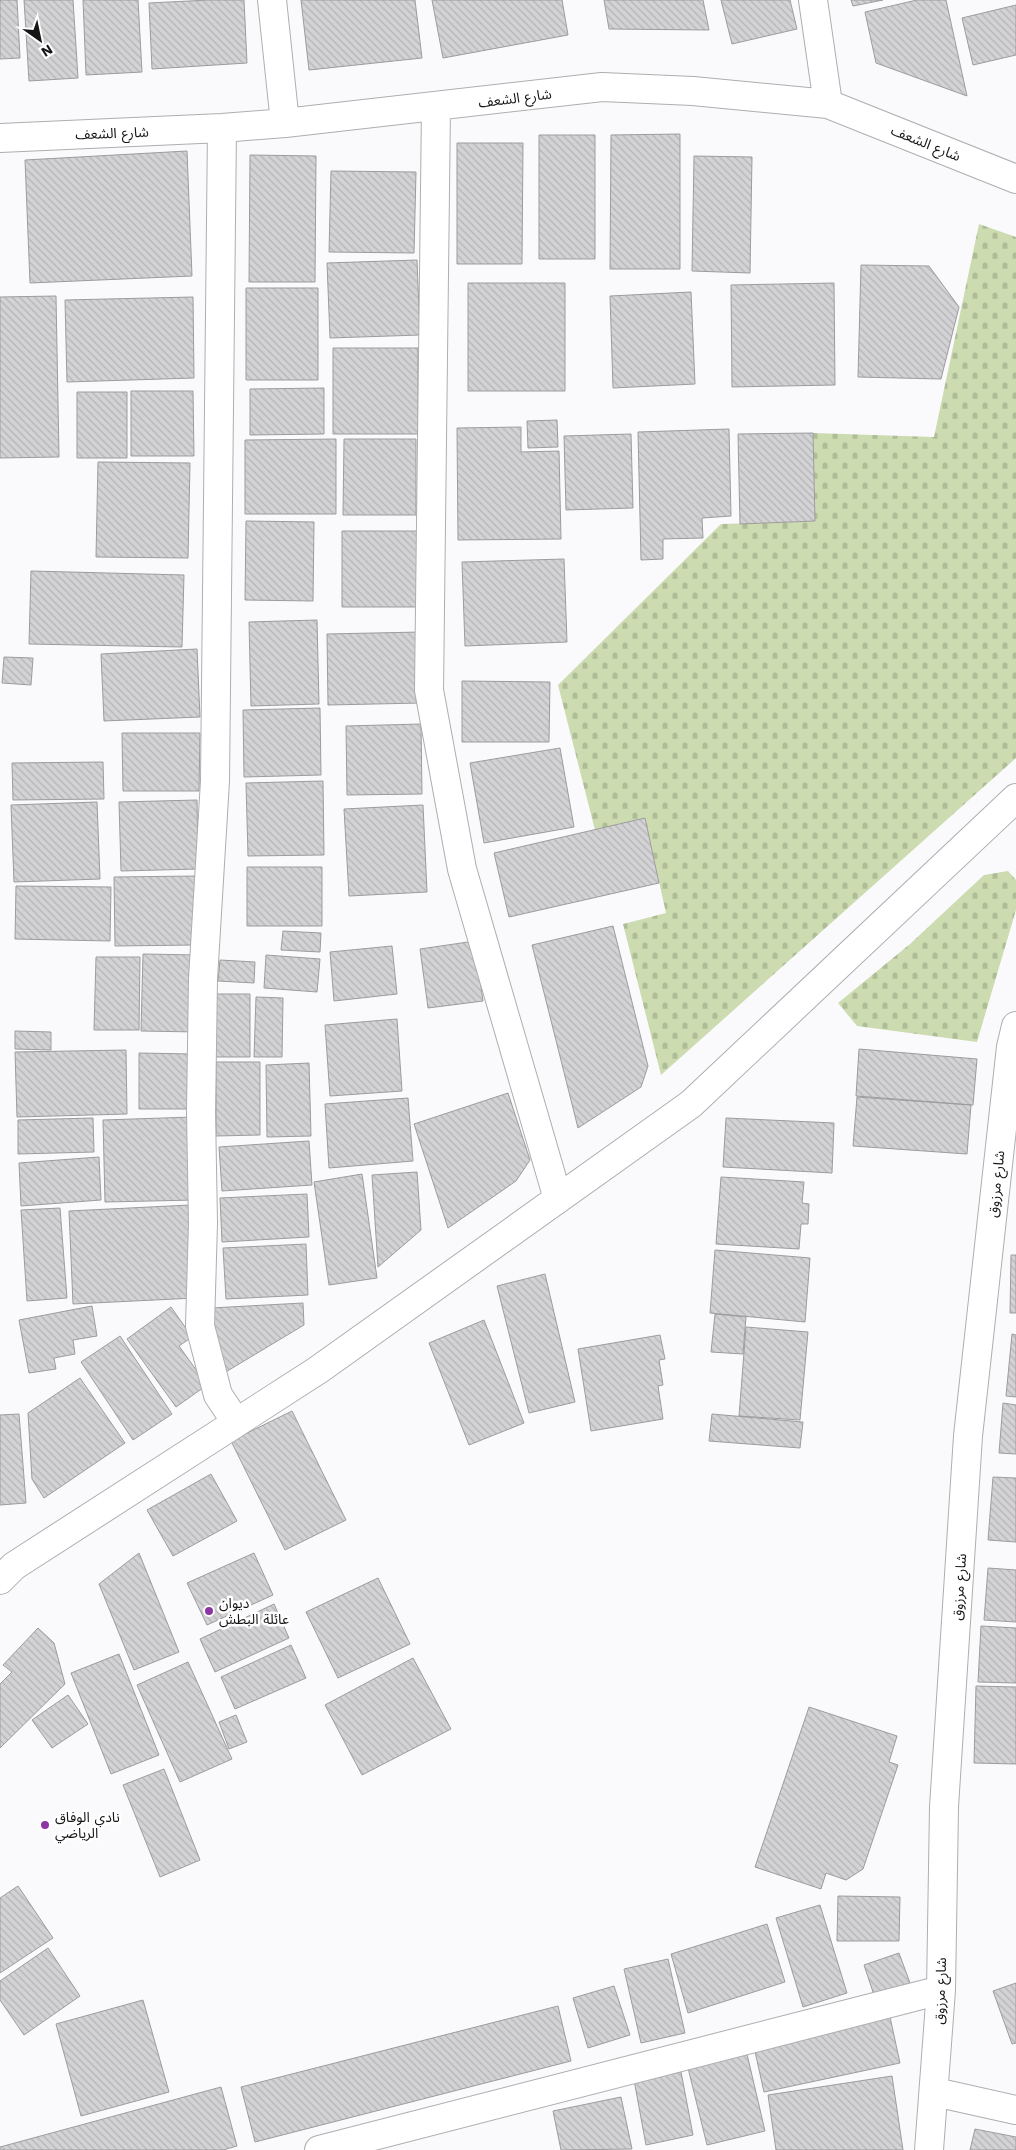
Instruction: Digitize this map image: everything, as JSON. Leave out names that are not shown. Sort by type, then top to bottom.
[{"type":"street","points":[[272,0],[285,123]]},
{"type":"street","points":[[813,0],[828,104]]},
{"type":"street","name":"شارع الشعف","points":[[0,138],[222,128],[285,123],[602,87],[693,91],[828,104],[1016,179]]},
{"type":"street","points":[[436,107],[429,690],[462,869],[558,1200]]},
{"type":"street","points":[[222,128],[215,781],[203,979],[201,1112],[203,1223],[200,1326],[218,1395],[236,1422]]},
{"type":"street","points":[[5,1571],[318,1370],[691,1104],[1016,798]]},
{"type":"street","name":"شارع مرزوق","points":[[929,2150],[942,1990],[944,1807],[968,1436],[1011,1047],[1016,1026]]},
{"type":"street","points":[[319,2150],[942,1990]]},
{"type":"street","points":[[935,2092],[1016,2110]]},
{"type":"green space","points":[[979,224],[1016,237],[1016,758],[661,1075],[623,924],[666,913],[645,819],[595,830],[558,685],[721,524],[815,521],[813,433],[934,437]]},
{"type":"green space","points":[[1008,871],[1016,880],[1016,910],[977,1042],[857,1026],[838,1003],[910,944],[984,875]]},
{"type":"building","points":[[0,0],[17,0],[20,58],[0,59]]},
{"type":"building","points":[[24,0],[73,0],[78,78],[29,81]]},
{"type":"building","points":[[83,0],[138,0],[142,72],[86,75]]},
{"type":"building","points":[[244,0],[247,63],[152,69],[149,3]]},
{"type":"building","points":[[301,0],[415,0],[422,58],[309,70]]},
{"type":"building","points":[[432,0],[562,0],[568,35],[443,58]]},
{"type":"building","points":[[604,0],[703,0],[709,30],[609,29]]},
{"type":"building","points":[[721,0],[790,0],[797,29],[732,44]]},
{"type":"building","points":[[851,0],[883,0],[853,6]]},
{"type":"building","points":[[917,0],[946,0],[967,96],[876,63],[865,12]]},
{"type":"building","points":[[1016,5],[1016,55],[973,65],[962,18]]},
{"type":"building","points":[[680,134],[680,269],[610,269],[611,135]]},
{"type":"building","points":[[539,135],[595,135],[595,259],[539,259]]},
{"type":"building","points":[[457,143],[523,143],[522,264],[457,264]]},
{"type":"building","points":[[187,151],[192,276],[30,283],[25,160]]},
{"type":"building","points":[[250,155],[316,156],[315,282],[249,282]]},
{"type":"building","points":[[694,156],[752,157],[750,273],[692,271]]},
{"type":"building","points":[[331,171],[416,172],[414,253],[329,252]]},
{"type":"building","points":[[417,260],[420,335],[330,338],[327,263]]},
{"type":"building","points":[[861,265],[929,266],[959,307],[941,379],[858,377]]},
{"type":"building","points":[[468,283],[565,283],[565,391],[468,391]]},
{"type":"building","points":[[834,283],[835,385],[732,387],[731,285]]},
{"type":"building","points":[[246,288],[318,288],[318,380],[246,380]]},
{"type":"building","points":[[691,292],[695,384],[613,388],[610,296]]},
{"type":"building","points":[[56,296],[59,457],[0,458],[0,297]]},
{"type":"building","points":[[193,297],[194,378],[67,382],[65,300]]},
{"type":"building","points":[[333,348],[418,348],[418,434],[333,434]]},
{"type":"building","points":[[324,388],[324,434],[250,435],[250,389]]},
{"type":"building","points":[[131,391],[193,391],[194,456],[131,456]]},
{"type":"building","points":[[77,392],[127,392],[127,458],[77,458]]},
{"type":"building","points":[[557,420],[558,447],[528,448],[527,421]]},
{"type":"building","points":[[521,427],[521,452],[559,451],[561,539],[458,540],[457,428]]},
{"type":"building","points":[[729,429],[731,516],[702,518],[703,538],[663,539],[663,559],[641,560],[638,432]]},
{"type":"building","points":[[813,433],[815,521],[740,524],[738,434]]},
{"type":"building","points":[[631,434],[633,508],[566,510],[564,436]]},
{"type":"building","points":[[336,439],[336,514],[245,514],[245,440]]},
{"type":"building","points":[[344,439],[416,439],[416,515],[343,515]]},
{"type":"building","points":[[98,462],[190,463],[188,558],[96,557]]},
{"type":"building","points":[[246,521],[314,522],[313,601],[245,600]]},
{"type":"building","points":[[342,531],[418,531],[418,607],[342,607]]},
{"type":"building","points":[[564,559],[567,642],[465,646],[462,562]]},
{"type":"building","points":[[31,571],[184,575],[182,647],[29,644]]},
{"type":"building","points":[[317,620],[319,704],[251,706],[249,622]]},
{"type":"building","points":[[421,632],[421,703],[328,705],[327,634]]},
{"type":"building","points":[[197,649],[200,717],[104,721],[101,654]]},
{"type":"building","points":[[4,657],[33,658],[31,685],[2,683]]},
{"type":"building","points":[[462,681],[550,682],[549,742],[462,742]]},
{"type":"building","points":[[320,708],[321,775],[244,777],[243,710]]},
{"type":"building","points":[[421,724],[422,794],[347,795],[346,726]]},
{"type":"building","points":[[122,733],[200,733],[199,791],[123,791]]},
{"type":"building","points":[[560,748],[574,827],[484,843],[470,763]]},
{"type":"building","points":[[103,762],[104,799],[13,800],[12,763]]},
{"type":"building","points":[[323,781],[324,855],[248,856],[246,783]]},
{"type":"building","points":[[197,800],[198,869],[121,871],[119,802]]},
{"type":"building","points":[[97,802],[100,879],[14,882],[11,805]]},
{"type":"building","points":[[423,805],[427,892],[349,896],[344,809]]},
{"type":"building","points":[[645,818],[659,883],[509,917],[494,853]]},
{"type":"building","points":[[247,867],[322,867],[322,926],[247,926]]},
{"type":"building","points":[[197,876],[197,945],[115,946],[114,877]]},
{"type":"building","points":[[16,886],[111,887],[110,941],[15,939]]},
{"type":"building","points":[[613,926],[648,1066],[641,1087],[578,1128],[532,945]]},
{"type":"building","points":[[283,931],[321,933],[320,952],[281,950]]},
{"type":"building","points":[[475,941],[483,1001],[428,1008],[420,949]]},
{"type":"building","points":[[392,946],[397,994],[334,1001],[330,952]]},
{"type":"building","points":[[143,954],[197,955],[197,1032],[141,1031]]},
{"type":"building","points":[[266,955],[320,959],[317,992],[264,988]]},
{"type":"building","points":[[96,957],[140,957],[139,1030],[94,1030]]},
{"type":"building","points":[[220,960],[255,962],[254,983],[218,981]]},
{"type":"building","points":[[214,994],[250,994],[250,1057],[214,1057]]},
{"type":"building","points":[[256,997],[283,998],[282,1057],[254,1057]]},
{"type":"building","points":[[397,1019],[402,1091],[330,1096],[325,1025]]},
{"type":"building","points":[[15,1031],[51,1032],[51,1050],[15,1049]]},
{"type":"building","points":[[859,1049],[977,1059],[973,1105],[856,1096]]},
{"type":"building","points":[[126,1050],[127,1114],[17,1117],[15,1052]]},
{"type":"building","points":[[139,1053],[192,1054],[192,1109],[139,1109]]},
{"type":"building","points":[[216,1062],[260,1062],[260,1135],[216,1136]]},
{"type":"building","points":[[309,1063],[311,1136],[267,1137],[266,1065]]},
{"type":"building","points":[[508,1093],[530,1160],[516,1181],[448,1228],[414,1124]]},
{"type":"building","points":[[857,1097],[971,1105],[967,1154],[853,1146]]},
{"type":"building","points":[[408,1098],[413,1161],[329,1168],[325,1104]]},
{"type":"building","points":[[193,1117],[195,1200],[105,1202],[103,1120]]},
{"type":"building","points":[[93,1118],[94,1152],[18,1154],[18,1120]]},
{"type":"building","points":[[726,1118],[834,1123],[832,1173],[723,1167]]},
{"type":"building","points":[[309,1141],[312,1185],[222,1191],[219,1147]]},
{"type":"building","points":[[99,1157],[101,1200],[21,1206],[19,1163]]},
{"type":"building","points":[[417,1172],[421,1230],[378,1267],[372,1175]]},
{"type":"building","points":[[362,1174],[377,1278],[329,1285],[314,1182]]},
{"type":"building","points":[[721,1177],[804,1182],[802,1203],[809,1204],[808,1224],[801,1224],[799,1249],[716,1244]]},
{"type":"building","points":[[307,1194],[309,1237],[222,1242],[220,1198]]},
{"type":"building","points":[[190,1205],[195,1298],[73,1304],[69,1211]]},
{"type":"building","points":[[60,1208],[67,1298],[27,1301],[21,1210]]},
{"type":"building","points":[[306,1244],[308,1295],[226,1299],[223,1248]]},
{"type":"building","points":[[715,1250],[810,1258],[805,1322],[710,1313]]},
{"type":"building","points":[[1011,1255],[1016,1255],[1016,1313],[1010,1313]]},
{"type":"building","points":[[545,1274],[575,1402],[529,1413],[497,1286]]},
{"type":"building","points":[[303,1303],[304,1325],[214,1379],[211,1308]]},
{"type":"building","points":[[92,1306],[97,1336],[73,1340],[75,1354],[54,1358],[56,1369],[29,1373],[19,1320]]},
{"type":"building","points":[[171,1307],[192,1337],[179,1346],[207,1385],[176,1407],[127,1339]]},
{"type":"building","points":[[715,1314],[746,1317],[743,1354],[711,1352]]},
{"type":"building","points":[[484,1320],[524,1423],[469,1445],[429,1343]]},
{"type":"building","points":[[746,1327],[808,1332],[800,1420],[739,1416]]},
{"type":"building","points":[[1012,1334],[1016,1335],[1016,1397],[1006,1396]]},
{"type":"building","points":[[660,1335],[665,1359],[659,1360],[663,1385],[658,1386],[663,1419],[591,1431],[578,1349]]},
{"type":"building","points":[[120,1336],[172,1414],[133,1440],[81,1362]]},
{"type":"building","points":[[80,1378],[125,1443],[44,1498],[32,1479],[28,1413]]},
{"type":"building","points":[[1003,1403],[1016,1405],[1016,1454],[999,1453]]},
{"type":"building","points":[[292,1411],[346,1520],[285,1550],[231,1441]]},
{"type":"building","points":[[19,1414],[26,1503],[0,1505],[0,1415]]},
{"type":"building","points":[[712,1414],[803,1422],[800,1448],[709,1441]]},
{"type":"building","points":[[211,1474],[237,1521],[173,1556],[147,1510]]},
{"type":"building","points":[[993,1477],[1016,1478],[1016,1542],[988,1540]]},
{"type":"building","points":[[139,1553],[179,1652],[134,1670],[99,1584]]},
{"type":"building","points":[[254,1553],[273,1595],[207,1625],[187,1583]]},
{"type":"building","points":[[988,1568],[1016,1570],[1016,1622],[984,1620]]},
{"type":"building","points":[[378,1578],[410,1644],[338,1678],[306,1612]]},
{"type":"building","points":[[274,1604],[289,1638],[215,1672],[200,1639]]},
{"type":"building","points":[[981,1626],[1016,1628],[1016,1683],[978,1682]]},
{"type":"building","points":[[38,1628],[54,1643],[65,1684],[0,1748],[0,1684],[12,1672],[3,1665]]},
{"type":"building","points":[[291,1645],[306,1678],[235,1709],[221,1677]]},
{"type":"building","points":[[119,1654],[159,1755],[111,1774],[71,1673]]},
{"type":"building","points":[[413,1658],[451,1729],[362,1775],[325,1705]]},
{"type":"building","points":[[188,1662],[232,1759],[180,1782],[137,1685]]},
{"type":"building","points":[[976,1686],[1016,1687],[1016,1764],[974,1763]]},
{"type":"building","points":[[68,1695],[88,1724],[52,1748],[32,1720]]},
{"type":"building","points":[[809,1707],[897,1736],[889,1762],[898,1765],[863,1869],[846,1880],[826,1873],[821,1889],[755,1867]]},
{"type":"building","points":[[236,1715],[247,1742],[229,1749],[219,1722]]},
{"type":"building","points":[[164,1769],[200,1860],[160,1877],[123,1785]]},
{"type":"building","points":[[18,1886],[53,1938],[0,1973],[0,1898]]},
{"type":"building","points":[[838,1896],[900,1897],[899,1941],[837,1941]]},
{"type":"building","points":[[820,1905],[847,1993],[803,2007],[776,1918]]},
{"type":"building","points":[[767,1924],[785,1982],[688,2013],[671,1954]]},
{"type":"building","points":[[48,1948],[80,1996],[24,2035],[0,2000],[0,1981]]},
{"type":"building","points":[[899,1953],[910,1983],[874,1995],[864,1965]]},
{"type":"building","points":[[668,1959],[685,2033],[641,2043],[624,1969]]},
{"type":"building","points":[[1016,1983],[1016,2043],[1012,2044],[993,1991]]},
{"type":"building","points":[[614,1986],[630,2035],[588,2048],[573,1998]]},
{"type":"building","points":[[143,2000],[169,2092],[81,2116],[56,2024]]},
{"type":"building","points":[[558,2006],[571,2061],[255,2142],[241,2087]]},
{"type":"building","points":[[890,2017],[900,2063],[764,2092],[754,2047]]},
{"type":"building","points":[[747,2054],[765,2131],[707,2145],[688,2068]]},
{"type":"building","points":[[681,2072],[693,2135],[646,2145],[634,2080]]},
{"type":"building","points":[[892,2076],[903,2150],[776,2150],[768,2095]]},
{"type":"building","points":[[221,2087],[237,2146],[223,2150],[0,2150],[0,2147]]},
{"type":"building","points":[[621,2097],[632,2149],[561,2150],[553,2111]]},
{"type":"building","points":[[975,2129],[1016,2137],[1016,2150],[970,2150]]},
{"type":"place","name":"ديوان عائلة البطش","points":[[209,1611]]},
{"type":"place","name":"نادي الوفاق الرياضي","points":[[45,1825]]}]
